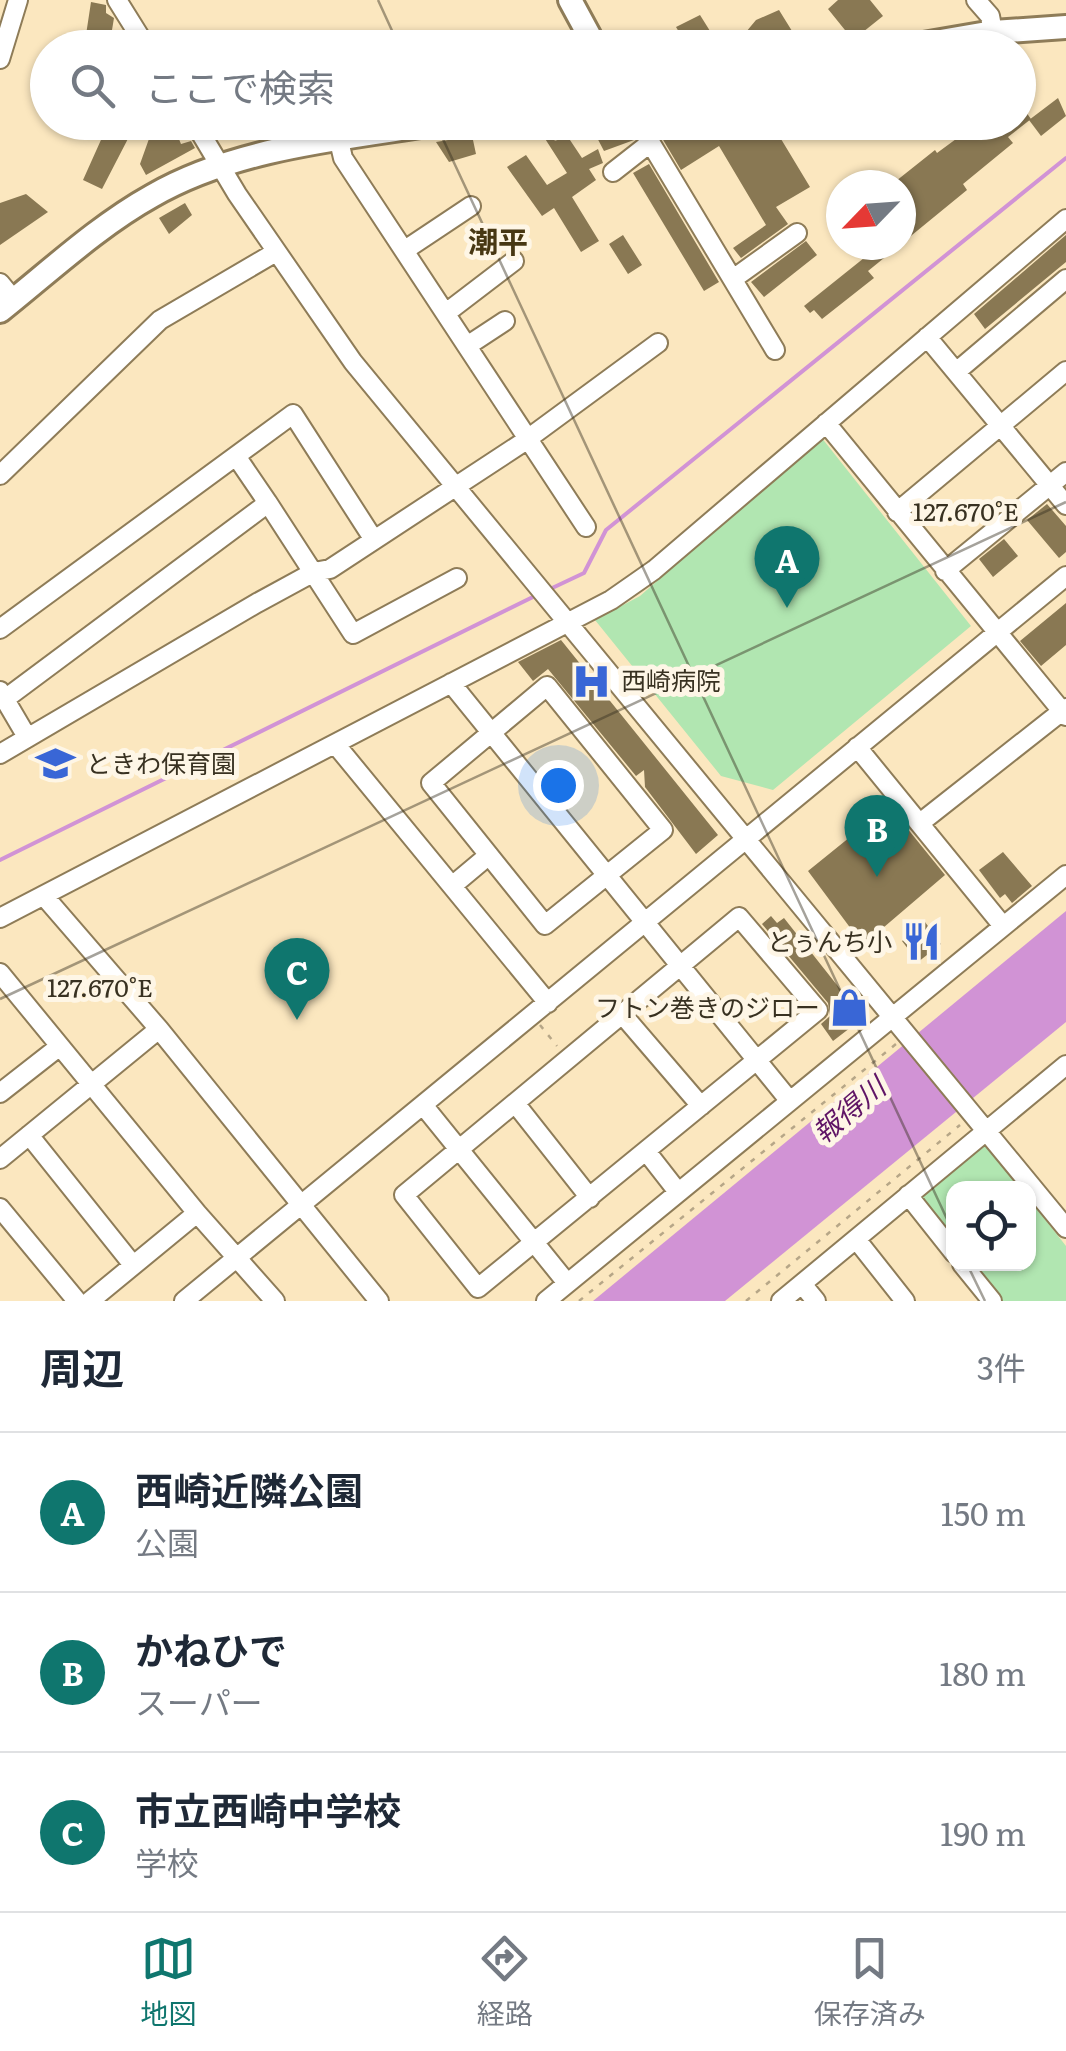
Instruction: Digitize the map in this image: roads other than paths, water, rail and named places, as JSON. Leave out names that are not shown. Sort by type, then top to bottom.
[{"type":"main road","points":[[570,0],[586,30]]},
{"type":"main road","points":[[1030,30],[1066,28]]},
{"type":"main road","points":[[4,298],[134,206],[220,166],[345,140]]},
{"type":"street","points":[[0,0],[12,19]]},
{"type":"street","points":[[0,59],[18,0]]},
{"type":"street","points":[[117,0],[136,30]]},
{"type":"street","points":[[976,0],[990,16],[993,30]]},
{"type":"street","points":[[205,140],[353,362],[1066,1228]]},
{"type":"street","points":[[648,140],[775,350]]},
{"type":"street","points":[[339,141],[344,158],[586,527]]},
{"type":"street","points":[[613,172],[650,143]]},
{"type":"street","points":[[405,250],[471,206]]},
{"type":"street","points":[[0,918],[611,600],[654,570],[1066,218]]},
{"type":"street","points":[[733,279],[797,233]]},
{"type":"street","points":[[0,475],[160,320],[276,252]]},
{"type":"street","points":[[446,313],[514,260]]},
{"type":"street","points":[[956,372],[1066,279]]},
{"type":"street","points":[[467,346],[505,321]]},
{"type":"street","points":[[928,337],[1066,505]]},
{"type":"street","points":[[0,754],[314,572],[330,569],[658,343]]},
{"type":"street","points":[[897,512],[1066,372]]},
{"type":"street","points":[[0,629],[293,414],[374,540]]},
{"type":"street","points":[[826,423],[1065,712],[920,823]]},
{"type":"street","points":[[236,456],[354,634],[458,578]]},
{"type":"street","points":[[945,571],[1066,472]]},
{"type":"street","points":[[27,738],[2,695],[268,503]]},
{"type":"street","points":[[184,1301],[1066,576]]},
{"type":"street","points":[[451,683],[789,1100]]},
{"type":"street","points":[[547,686],[663,830],[545,924],[431,783],[492,734],[547,686]]},
{"type":"street","points":[[336,745],[548,1003]]},
{"type":"street","points":[[858,747],[1004,926]]},
{"type":"street","points":[[452,886],[490,856]]},
{"type":"street","points":[[546,1301],[1066,875]]},
{"type":"street","points":[[44,896],[160,1029],[379,1301]]},
{"type":"street","points":[[739,918],[818,1010],[478,1288],[404,1194],[680,966],[739,918]]},
{"type":"street","points":[[0,973],[196,1213],[273,1300]]},
{"type":"street","points":[[622,1014],[701,1106]]},
{"type":"street","points":[[0,1160],[160,1029]]},
{"type":"street","points":[[1,1091],[60,1046]]},
{"type":"street","points":[[781,1301],[1066,1065]]},
{"type":"street","points":[[515,1103],[590,1198]]},
{"type":"street","points":[[423,1105],[567,1284]]},
{"type":"street","points":[[30,1135],[133,1265]]},
{"type":"street","points":[[646,1152],[678,1192]]},
{"type":"street","points":[[908,1194],[946,1242]]},
{"type":"street","points":[[90,1301],[196,1213]]},
{"type":"street","points":[[3,1217],[77,1301]]},
{"type":"street","points":[[856,1239],[906,1301]]},
{"type":"street","points":[[968,1271],[992,1301]]},
{"type":"street","points":[[802,1284],[816,1301]]},
{"type":"water","name":"報得川","points":[[1066,911],[1066,1022],[725,1301],[593,1301]]},
{"type":"waterway","points":[[548,590],[584,573],[606,530],[1066,158]]},
{"type":"waterway","points":[[0,860],[539,594]]},
{"type":"place","name":"西崎近隣公園","points":[[787,608]]},
{"type":"place","name":"西崎病院","points":[[591,681]]},
{"type":"place","name":"ときわ保育園","points":[[56,764]]},
{"type":"place","name":"かねひで","points":[[877,877]]},
{"type":"place","name":"とぅんち小","points":[[922,942]]},
{"type":"place","name":"フトン巻きのジロー","points":[[850,1008]]},
{"type":"place","name":"市立西崎中学校","points":[[297,1020]]},
{"type":"district","name":"潮平","points":[[498,243]]}]
